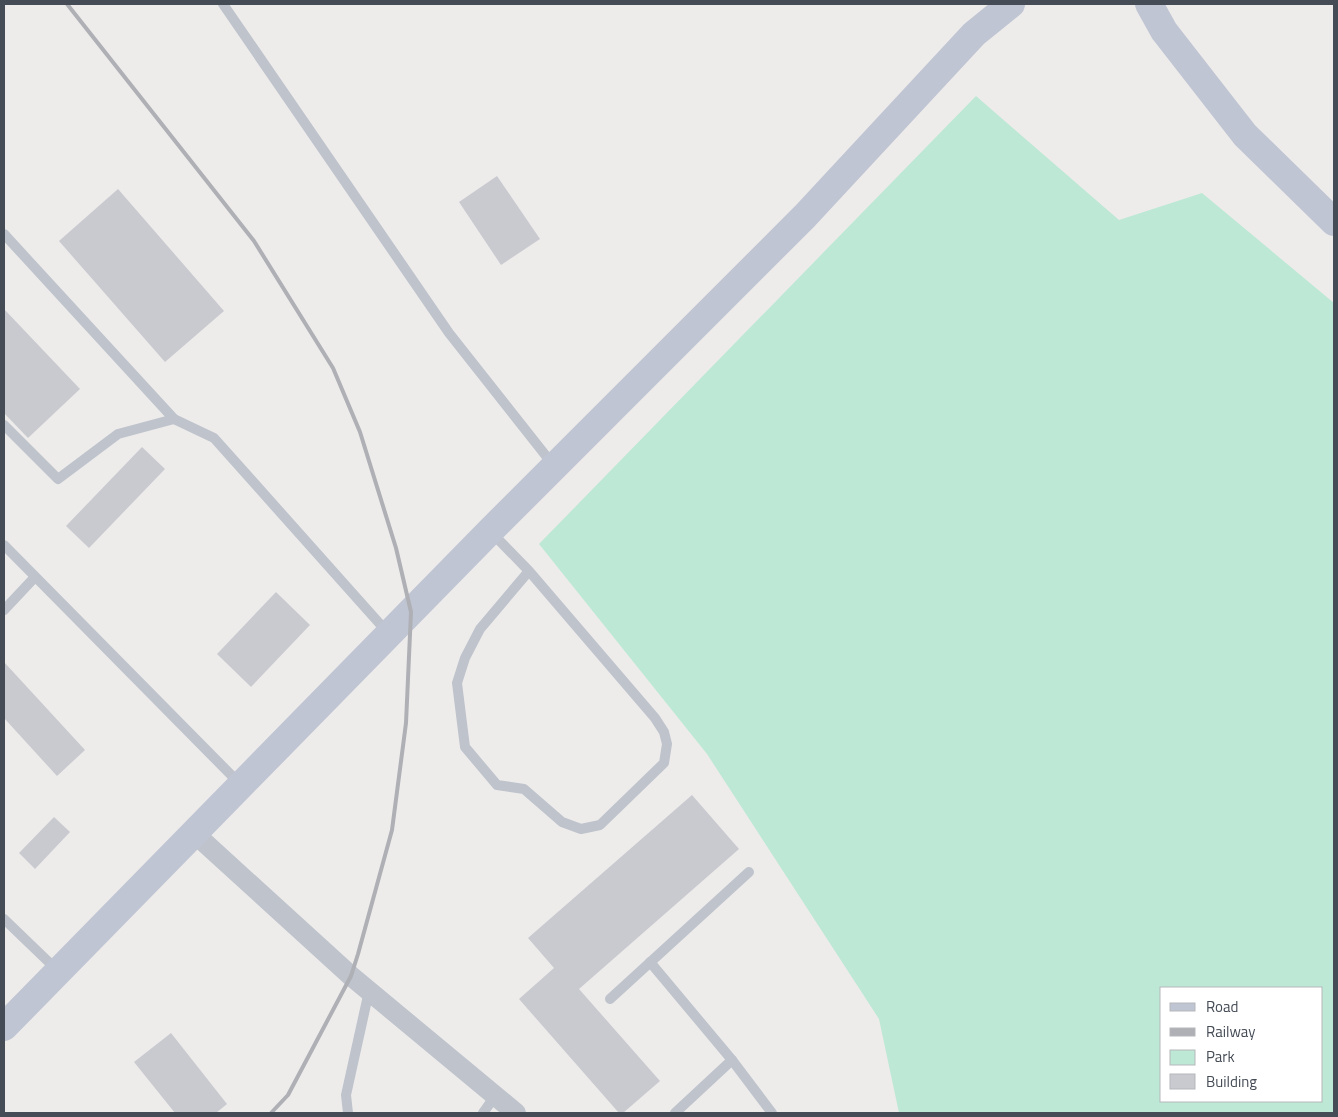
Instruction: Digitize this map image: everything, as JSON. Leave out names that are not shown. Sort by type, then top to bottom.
[{"type":"main road","points":[[4,1027],[490,531],[805,216],[974,34],[1011,4]]},
{"type":"main road","points":[[1149,4],[1164,31],[1244,135],[1334,222]]},
{"type":"street","points":[[194,833],[369,991],[516,1113]]},
{"type":"lane","points":[[223,4],[449,332],[555,467]]},
{"type":"lane","points":[[4,234],[174,419],[214,438],[389,634]]},
{"type":"lane","points":[[4,425],[58,479],[118,434],[174,419]]},
{"type":"lane","points":[[490,531],[529,571],[655,718],[664,732],[667,744],[664,763],[600,825],[581,829],[562,822],[524,789],[497,785],[465,747],[457,683],[465,658],[480,629],[529,571]]},
{"type":"lane","points":[[4,545],[241,786]]},
{"type":"lane","points":[[4,610],[35,577]]},
{"type":"lane","points":[[610,999],[749,872]]},
{"type":"lane","points":[[4,919],[58,972]]},
{"type":"lane","points":[[650,962],[732,1060],[772,1113]]},
{"type":"lane","points":[[348,1113],[346,1095],[369,991]]},
{"type":"lane","points":[[675,1113],[732,1060]]},
{"type":"lane","points":[[484,1113],[495,1096]]},
{"type":"green space","points":[[976,96],[1119,220],[1202,193],[1334,303],[1334,1113],[899,1113],[879,1019],[707,754],[539,544]]},
{"type":"building","points":[[497,176],[540,239],[501,265],[459,202]]},
{"type":"building","points":[[118,189],[224,311],[165,362],[59,241]]},
{"type":"building","points":[[4,309],[80,389],[28,438],[4,413]]},
{"type":"building","points":[[142,447],[165,469],[89,548],[66,526]]},
{"type":"building","points":[[276,592],[310,625],[251,687],[217,654]]},
{"type":"building","points":[[4,662],[85,750],[57,776],[4,718]]},
{"type":"building","points":[[692,795],[739,849],[579,989],[660,1081],[623,1113],[619,1113],[519,999],[554,968],[528,938]]},
{"type":"building","points":[[54,817],[70,832],[35,869],[19,853]]},
{"type":"building","points":[[171,1033],[227,1104],[216,1113],[175,1113],[134,1062]]},
{"type":"railway","points":[[67,4],[254,241],[333,368],[360,432],[396,548],[411,612],[406,723],[392,830],[358,954],[351,976],[288,1095],[271,1113]]}]
